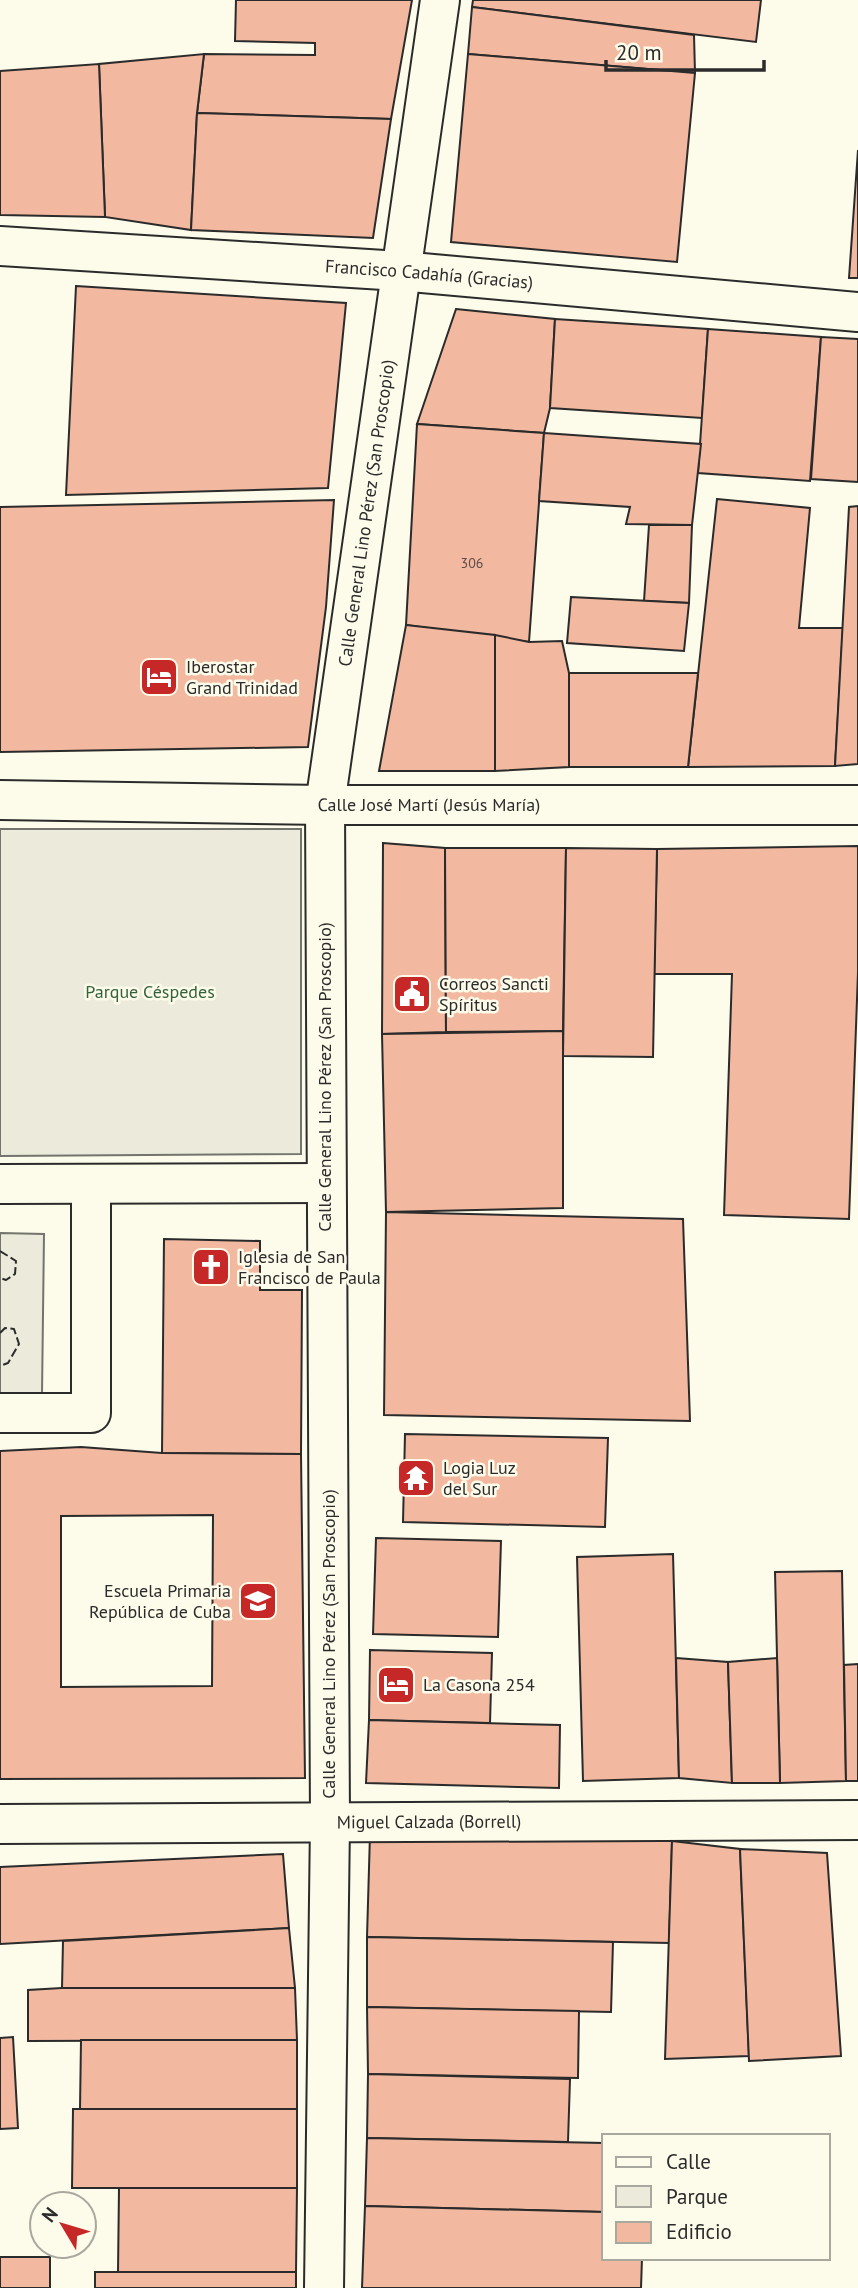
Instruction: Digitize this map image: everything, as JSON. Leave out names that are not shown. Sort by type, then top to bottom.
[{"type":"street","name":"Calle General Lino Pérez (San Proscopio)","points":[[324,2288],[330,1822],[325,806],[440,0]]},
{"type":"street","name":"Francisco Cadahía (Gracias)","points":[[0,246],[400,271],[858,312]]},
{"type":"street","name":"Calle José Martí (Jesús María)","points":[[0,800],[325,806],[858,805]]},
{"type":"street","points":[[0,1184],[325,1183]]},
{"type":"street","points":[[0,1413],[91,1413],[91,1184]]},
{"type":"street","name":"Miguel Calzada (Borrell)","points":[[0,1824],[858,1820]]},
{"type":"green space","name":"Parque Céspedes","points":[[0,829],[301,829],[301,1154],[0,1156]]},
{"type":"green space","points":[[0,1233],[44,1234],[42,1395],[0,1394]]},
{"type":"building","points":[[236,0],[412,0],[391,119],[197,113],[204,54],[315,55],[315,43],[235,41]]},
{"type":"building","points":[[473,0],[761,0],[756,42],[472,7]]},
{"type":"building","points":[[472,7],[694,35],[695,73],[468,54]]},
{"type":"building","points":[[204,54],[197,113],[191,230],[105,217],[99,64]]},
{"type":"building","points":[[468,54],[695,73],[677,262],[451,242]]},
{"type":"building","points":[[99,64],[105,217],[0,215],[0,71]]},
{"type":"building","points":[[197,113],[391,119],[373,238],[191,230]]},
{"type":"building","points":[[858,150],[858,278],[849,278]]},
{"type":"building","points":[[76,286],[346,303],[328,488],[66,495]]},
{"type":"building","points":[[456,309],[555,319],[550,408],[544,433],[417,424]]},
{"type":"building","points":[[555,319],[708,329],[702,418],[550,408]]},
{"type":"building","points":[[708,329],[821,337],[810,481],[698,473]]},
{"type":"building","points":[[821,337],[858,339],[858,482],[811,479]]},
{"type":"building","points":[[417,424],[544,433],[529,642],[406,625]]},
{"type":"building","points":[[544,433],[701,444],[692,525],[626,524],[630,507],[539,501]]},
{"type":"building","points":[[717,499],[810,508],[799,628],[843,628],[835,766],[688,767]]},
{"type":"building","name":"Iberostar Grand Trinidad","points":[[334,500],[326,607],[308,747],[0,752],[0,507]]},
{"type":"building","points":[[858,506],[858,764],[835,766],[849,507]]},
{"type":"building","points":[[649,525],[692,525],[689,603],[644,601]]},
{"type":"building","points":[[571,597],[689,603],[684,651],[567,643]]},
{"type":"building","points":[[406,625],[495,635],[495,771],[379,771]]},
{"type":"building","points":[[495,635],[529,642],[562,641],[569,673],[569,767],[495,771]]},
{"type":"building","points":[[569,673],[698,673],[688,767],[569,767]]},
{"type":"building","points":[[383,843],[445,848],[446,1032],[382,1034]]},
{"type":"building","points":[[858,846],[858,972],[849,1219],[724,1215],[732,974],[654,974],[657,849]]},
{"type":"building","points":[[445,848],[566,848],[563,1031],[446,1032]]},
{"type":"building","points":[[566,848],[657,849],[653,1057],[563,1056]]},
{"type":"building","points":[[563,1031],[563,1208],[386,1212],[382,1034]]},
{"type":"building","points":[[386,1212],[683,1219],[690,1421],[384,1415]]},
{"type":"building","name":"Iglesia de San Francisco de Paula","points":[[164,1239],[260,1241],[260,1290],[302,1290],[301,1454],[162,1453]]},
{"type":"building","name":"Logia Luz del Sur","points":[[405,1434],[608,1438],[605,1527],[403,1522]]},
{"type":"building","name":"Escuela Primaria República de Cuba","points":[[81,1447],[162,1453],[301,1454],[305,1778],[0,1779],[0,1451]],"holes":[[[213,1515],[212,1686],[61,1687],[61,1516]]]},
{"type":"building","points":[[376,1538],[501,1541],[498,1637],[373,1634]]},
{"type":"building","points":[[673,1554],[679,1778],[583,1781],[577,1557]]},
{"type":"building","points":[[842,1571],[846,1781],[780,1783],[775,1572]]},
{"type":"building","points":[[370,1650],[492,1653],[490,1723],[369,1720]]},
{"type":"building","points":[[676,1658],[728,1662],[732,1783],[679,1778]]},
{"type":"building","points":[[777,1658],[780,1783],[732,1783],[728,1662]]},
{"type":"building","points":[[858,1664],[858,1781],[846,1781],[844,1665]]},
{"type":"building","points":[[369,1720],[560,1725],[559,1788],[366,1783]]},
{"type":"building","points":[[370,1834],[672,1841],[669,1943],[367,1937]]},
{"type":"building","points":[[672,1841],[740,1849],[749,2056],[665,2059]]},
{"type":"building","points":[[740,1849],[827,1853],[841,2056],[749,2061]]},
{"type":"building","points":[[283,1854],[289,1928],[0,1944],[0,1867]]},
{"type":"building","points":[[289,1928],[295,1988],[62,1988],[63,1941]]},
{"type":"building","points":[[367,1937],[613,1942],[611,2012],[367,2007]]},
{"type":"building","points":[[295,1988],[297,2040],[28,2041],[28,1990]]},
{"type":"building","points":[[367,2007],[579,2011],[578,2078],[368,2074]]},
{"type":"building","points":[[13,2037],[18,2128],[0,2129],[0,2038]]},
{"type":"building","points":[[81,2040],[297,2040],[297,2109],[80,2109]]},
{"type":"building","points":[[368,2074],[570,2079],[568,2142],[367,2138]]},
{"type":"building","points":[[73,2109],[297,2109],[297,2188],[72,2188]]},
{"type":"building","points":[[367,2138],[602,2143],[602,2212],[365,2206]]},
{"type":"building","points":[[119,2188],[297,2188],[296,2272],[118,2272]]},
{"type":"building","points":[[365,2206],[602,2212],[602,2260],[642,2260],[641,2288],[362,2288]]},
{"type":"building","points":[[0,2257],[50,2260],[50,2288],[0,2288]]},
{"type":"building","points":[[95,2272],[296,2272],[296,2288],[95,2288]]},
{"type":"fence","points":[[0,1251],[16,1261],[15,1274],[6,1280],[0,1278]]},
{"type":"fence","points":[[0,1333],[5,1328],[14,1329],[19,1344],[8,1363],[0,1366]]},
{"type":"place","name":"Iberostar Grand Trinidad","points":[[159,677]]},
{"type":"place","name":"Correos Sancti Spíritus","points":[[412,994]]},
{"type":"place","name":"Iglesia de San Francisco de Paula","points":[[211,1267]]},
{"type":"place","name":"Logia Luz del Sur","points":[[416,1478]]},
{"type":"place","name":"Escuela Primaria República de Cuba","points":[[258,1601]]},
{"type":"place","name":"La Casona 254","points":[[396,1685]]}]
